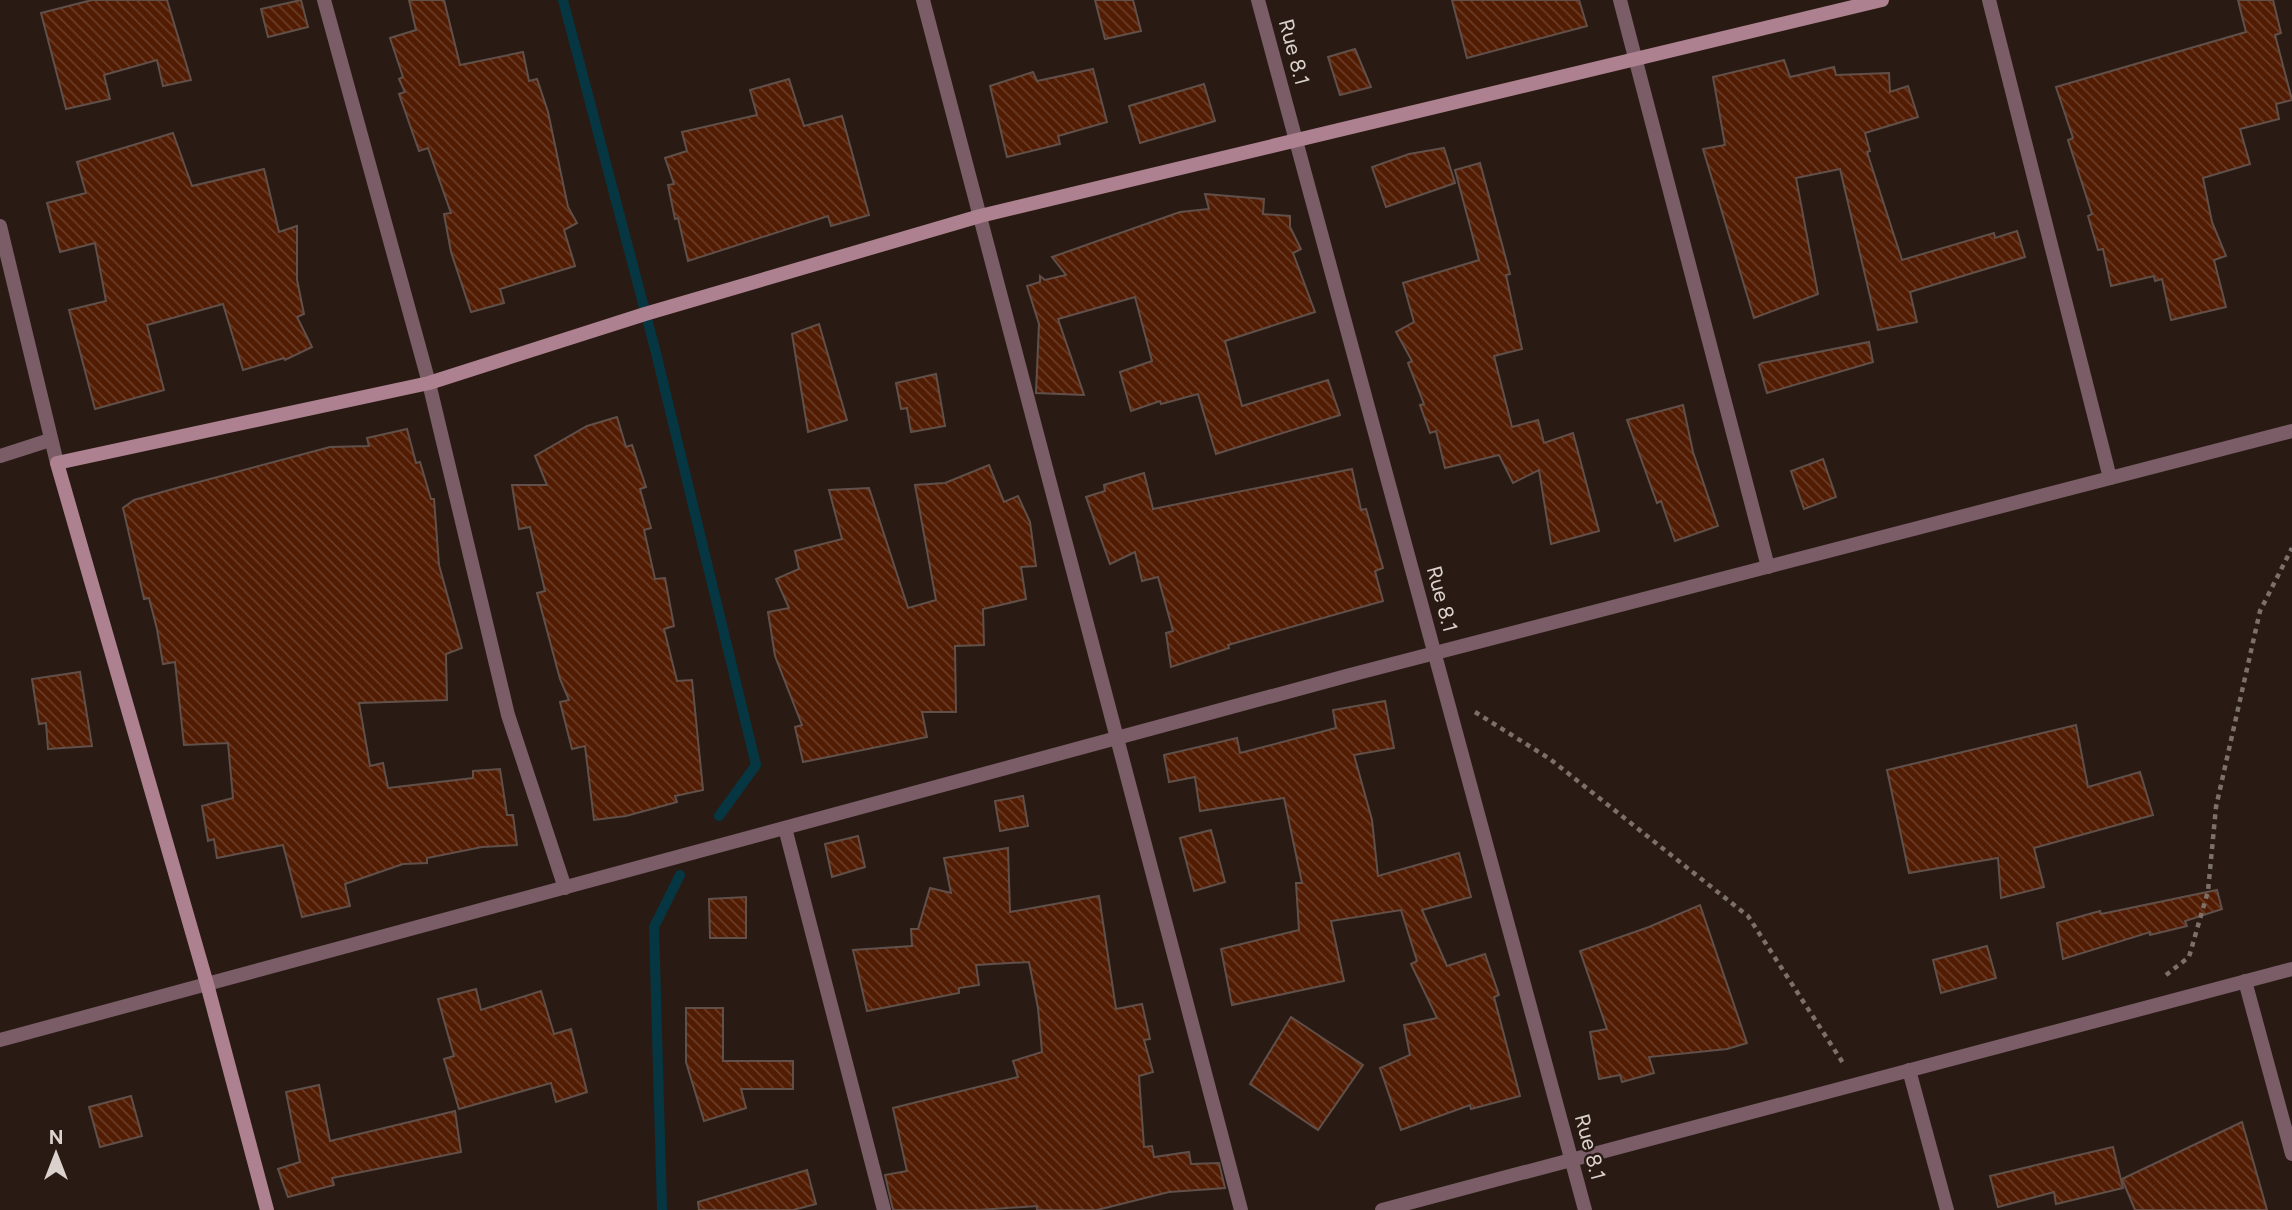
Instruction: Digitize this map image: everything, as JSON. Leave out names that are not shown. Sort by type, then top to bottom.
[{"type":"street","points":[[324,0],[429,383],[508,715],[565,888]]},
{"type":"street","points":[[923,0],[1241,1210]]},
{"type":"street","name":"Rue 8.1","points":[[1258,0],[1585,1210]]},
{"type":"street","points":[[1620,0],[1768,567]]},
{"type":"street","points":[[57,463],[429,383],[645,314],[980,216],[1882,0]]},
{"type":"street","points":[[1989,0],[2110,478]]},
{"type":"street","points":[[0,226],[50,440],[208,984],[267,1210]]},
{"type":"street","points":[[0,1040],[1435,653],[2292,431]]},
{"type":"street","points":[[0,456],[50,440]]},
{"type":"street","points":[[785,828],[884,1210]]},
{"type":"street","points":[[1382,1210],[2292,969]]},
{"type":"street","points":[[2245,981],[2292,1154]]},
{"type":"street","points":[[1909,1070],[1947,1210]]},
{"type":"path","points":[[2158,982],[2189,957],[2208,891],[2216,807],[2250,649],[2260,611],[2292,548]]},
{"type":"path","points":[[1445,693],[1550,759],[1748,916],[1857,1084]]},
{"type":"building","points":[[92,0],[167,0],[191,80],[163,86],[157,60],[104,75],[110,99],[66,109],[41,13]]},
{"type":"building","points":[[301,0],[308,27],[268,37],[261,9]]},
{"type":"building","points":[[409,0],[444,0],[460,65],[523,52],[529,81],[537,79],[548,112],[568,207],[577,223],[564,230],[575,266],[500,289],[504,303],[471,312],[451,252],[444,214],[451,213],[428,148],[419,151],[399,94],[405,92],[399,79],[403,77],[390,38],[416,30]]},
{"type":"building","points":[[1095,0],[1133,0],[1141,31],[1105,39]]},
{"type":"building","points":[[1452,0],[1579,0],[1587,26],[1467,58]]},
{"type":"building","points":[[2238,0],[2273,0],[2281,33],[2275,35],[2292,100],[2276,104],[2279,119],[2240,129],[2250,164],[2203,178],[2212,222],[2226,256],[2214,260],[2226,307],[2171,320],[2162,279],[2155,281],[2154,276],[2111,286],[2103,249],[2098,250],[2088,216],[2092,214],[2068,140],[2073,138],[2056,87],[2246,32]]},
{"type":"building","points":[[1355,49],[1371,87],[1340,95],[1328,57]]},
{"type":"building","points":[[1784,60],[1790,77],[1834,67],[1836,75],[1889,73],[1890,92],[1908,86],[1918,117],[1865,133],[1870,151],[1867,152],[1902,260],[1994,233],[1995,238],[2017,231],[2025,257],[1910,292],[1917,322],[1878,330],[1840,169],[1796,178],[1818,294],[1754,318],[1703,149],[1725,145],[1713,77]]},
{"type":"building","points":[[1093,69],[1107,122],[1058,136],[1060,144],[1007,157],[990,86],[1033,72],[1037,81]]},
{"type":"building","points":[[789,79],[804,126],[842,116],[869,215],[831,226],[828,216],[688,261],[678,218],[675,219],[668,185],[674,184],[665,158],[687,151],[682,132],[757,115],[750,90]]},
{"type":"building","points":[[1204,84],[1215,121],[1140,143],[1129,106]]},
{"type":"building","points":[[173,133],[192,186],[264,169],[279,232],[297,226],[297,280],[304,314],[297,317],[312,347],[285,360],[284,358],[243,370],[223,304],[147,325],[164,390],[95,409],[69,310],[106,301],[95,243],[60,252],[47,203],[86,193],[77,162]]},
{"type":"building","points":[[1444,148],[1455,183],[1386,207],[1372,167],[1409,154]]},
{"type":"building","points":[[1480,163],[1510,274],[1506,275],[1522,349],[1494,356],[1512,427],[1538,420],[1544,443],[1573,433],[1599,531],[1551,544],[1539,470],[1513,483],[1499,455],[1445,468],[1436,431],[1430,433],[1420,405],[1424,404],[1408,363],[1412,361],[1396,332],[1414,322],[1403,283],[1479,260],[1455,170]]},
{"type":"building","points":[[1205,194],[1264,199],[1263,214],[1290,216],[1290,227],[1301,249],[1293,253],[1315,312],[1225,341],[1242,406],[1328,380],[1340,415],[1216,454],[1198,394],[1161,404],[1160,401],[1131,411],[1120,372],[1152,361],[1135,297],[1058,319],[1084,395],[1036,393],[1039,324],[1027,286],[1040,282],[1040,276],[1045,280],[1066,275],[1052,257],[1180,212],[1209,209]]},
{"type":"building","points":[[819,324],[847,420],[808,432],[792,334]]},
{"type":"building","points":[[1869,342],[1873,362],[1767,393],[1759,365],[1762,363]]},
{"type":"building","points":[[936,374],[945,426],[911,432],[907,408],[901,409],[896,383]]},
{"type":"building","points":[[1683,405],[1693,452],[1718,526],[1675,541],[1661,501],[1657,503],[1627,420]]},
{"type":"building","points":[[617,417],[626,447],[632,445],[646,487],[640,489],[651,528],[644,530],[655,579],[665,578],[674,626],[664,629],[677,681],[692,680],[703,790],[675,796],[677,802],[626,816],[594,820],[585,746],[572,749],[560,702],[569,700],[560,679],[537,593],[545,591],[530,527],[519,529],[512,485],[547,485],[535,456],[587,426]]},
{"type":"building","points":[[407,429],[416,463],[420,462],[431,499],[434,499],[439,565],[462,648],[446,654],[447,700],[359,703],[370,766],[383,763],[388,788],[473,778],[473,771],[500,769],[507,815],[513,815],[517,845],[482,847],[427,858],[427,863],[403,864],[345,884],[350,906],[302,917],[283,845],[217,858],[214,839],[208,841],[202,806],[233,798],[228,743],[184,745],[175,662],[163,664],[157,629],[149,598],[144,599],[123,508],[134,500],[330,447],[369,446],[367,438]]},
{"type":"building","points":[[1823,459],[1836,497],[1804,509],[1791,471]]},
{"type":"building","points":[[989,465],[1004,502],[1018,496],[1030,522],[1036,566],[1021,567],[1026,599],[983,609],[984,645],[955,646],[956,712],[922,712],[927,737],[803,762],[795,727],[802,725],[775,656],[768,612],[789,608],[776,579],[799,569],[795,551],[842,539],[829,490],[869,488],[908,608],[936,600],[915,485],[945,483]]},
{"type":"building","points":[[1352,469],[1361,510],[1366,509],[1383,568],[1375,571],[1383,601],[1228,645],[1229,648],[1171,667],[1166,633],[1173,631],[1158,577],[1142,581],[1135,552],[1110,564],[1086,497],[1105,491],[1104,485],[1144,473],[1153,509]]},
{"type":"building","points":[[80,672],[92,746],[48,749],[46,723],[39,724],[32,679]]},
{"type":"building","points":[[1385,701],[1394,748],[1354,755],[1372,820],[1378,876],[1459,853],[1471,897],[1422,910],[1447,966],[1485,954],[1499,995],[1494,997],[1520,1096],[1471,1109],[1470,1105],[1401,1130],[1380,1068],[1410,1055],[1404,1025],[1437,1018],[1411,964],[1417,961],[1401,910],[1331,921],[1344,981],[1232,1005],[1221,949],[1299,930],[1296,883],[1302,883],[1284,798],[1200,811],[1195,777],[1169,782],[1164,755],[1237,738],[1240,753],[1336,728],[1333,710]]},
{"type":"building","points":[[2076,725],[2088,787],[2140,772],[2153,815],[2034,848],[2044,887],[2001,898],[1998,858],[1909,873],[1887,770]]},
{"type":"building","points":[[1023,796],[1028,826],[1000,831],[995,801]]},
{"type":"building","points":[[1211,830],[1225,882],[1194,891],[1180,838]]},
{"type":"building","points":[[858,836],[865,867],[832,877],[825,844]]},
{"type":"building","points":[[1008,848],[1010,912],[1099,896],[1116,1009],[1142,1004],[1150,1039],[1144,1040],[1153,1072],[1139,1076],[1144,1147],[1152,1146],[1154,1157],[1189,1152],[1191,1164],[1219,1163],[1225,1188],[1169,1192],[1097,1210],[1037,1210],[1037,1206],[978,1210],[893,1210],[885,1175],[907,1171],[893,1108],[1018,1077],[1013,1061],[1042,1052],[1038,1008],[1029,962],[976,965],[979,985],[959,988],[959,993],[867,1011],[853,950],[912,946],[911,929],[918,929],[930,888],[951,893],[944,858]]},
{"type":"building","points":[[2217,890],[2222,909],[2185,921],[2187,926],[2150,935],[2150,932],[2063,959],[2057,923],[2100,911],[2101,914]]},
{"type":"building","points":[[746,897],[746,938],[710,938],[709,899]]},
{"type":"building","points":[[1700,905],[1747,1043],[1727,1049],[1649,1057],[1654,1073],[1622,1082],[1620,1075],[1599,1079],[1590,1032],[1607,1029],[1580,951],[1649,927]]},
{"type":"building","points":[[1987,946],[1996,978],[1941,993],[1933,960]]},
{"type":"building","points":[[476,989],[481,1010],[541,991],[554,1034],[571,1029],[587,1092],[556,1102],[551,1083],[459,1109],[444,1059],[454,1056],[438,999]]},
{"type":"building","points":[[686,1008],[723,1008],[723,1061],[793,1061],[793,1089],[741,1089],[746,1108],[704,1121],[686,1062]]},
{"type":"building","points":[[1291,1017],[1363,1065],[1318,1130],[1250,1084]]},
{"type":"building","points":[[319,1085],[330,1141],[455,1111],[461,1152],[332,1178],[334,1185],[288,1197],[278,1169],[300,1162],[286,1092]]},
{"type":"building","points":[[131,1096],[142,1136],[100,1147],[89,1107]]},
{"type":"building","points":[[2242,1122],[2267,1210],[2135,1210],[2122,1179]]},
{"type":"building","points":[[2113,1147],[2123,1188],[2056,1204],[2054,1192],[1998,1207],[1990,1176]]},
{"type":"building","points":[[807,1170],[816,1204],[793,1210],[699,1210],[698,1202]]},
{"type":"waterway","points":[[563,0],[656,353],[756,765],[719,816]]},
{"type":"waterway","points":[[662,1210],[654,927],[680,875]]}]
